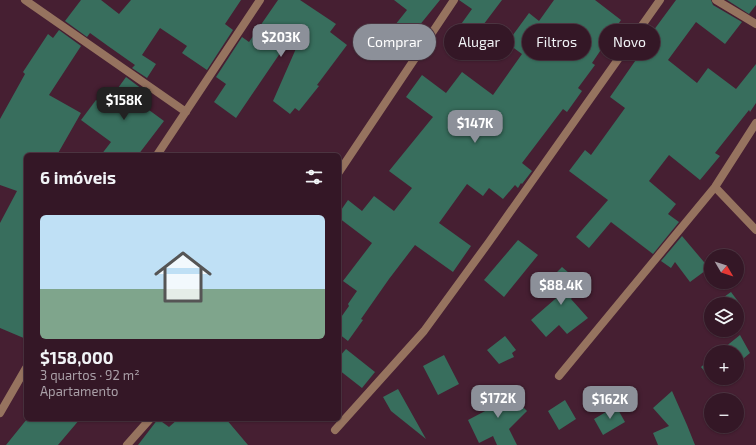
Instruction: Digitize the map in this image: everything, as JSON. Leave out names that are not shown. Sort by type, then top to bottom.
[{"type":"street","points":[[25,0],[186,112]]},
{"type":"street","points":[[158,153],[260,0]]},
{"type":"street","points":[[341,169],[454,0]]},
{"type":"street","points":[[335,430],[424,331],[489,242],[660,0]]},
{"type":"street","points":[[716,0],[756,24]]},
{"type":"street","points":[[559,376],[715,187],[756,123]]},
{"type":"street","points":[[715,187],[756,230]]},
{"type":"street","points":[[0,413],[24,371]]},
{"type":"street","points":[[127,445],[148,421]]},
{"type":"building","points":[[81,0],[101,0],[119,14],[131,0],[241,0],[225,24],[233,30],[207,70],[182,53],[187,46],[160,28],[142,55],[156,64],[147,78],[132,68],[135,65],[90,33],[87,37],[65,21]]},
{"type":"building","points":[[278,0],[300,0],[336,24],[330,32],[347,45],[317,85],[319,86],[299,111],[295,108],[290,114],[273,101],[298,44],[289,40],[236,118],[214,102],[226,84],[216,77],[242,37],[249,42]]},
{"type":"building","points":[[394,0],[440,0],[421,24],[396,24],[407,10]]},
{"type":"building","points":[[459,0],[502,0],[484,24],[461,24],[472,9]]},
{"type":"building","points":[[554,0],[595,0],[621,20],[618,24],[599,24],[599,53],[592,63],[595,65],[578,88],[582,91],[567,112],[563,109],[522,163],[532,171],[522,184],[521,183],[518,188],[515,185],[503,199],[489,188],[483,196],[467,184],[439,223],[471,246],[453,272],[415,245],[361,319],[363,320],[348,341],[341,336],[341,317],[357,291],[343,281],[372,243],[341,220],[341,210],[348,200],[362,211],[374,196],[394,211],[412,188],[389,171],[433,117],[406,97],[422,75],[446,93],[462,72],[493,95],[522,54],[514,48],[514,33],[529,13],[539,21]]},
{"type":"building","points":[[676,0],[711,0],[713,5],[742,22],[725,44],[696,22],[668,60],[697,83],[708,68],[736,89],[756,64],[756,103],[715,153],[720,156],[700,180],[669,155],[649,181],[676,204],[668,214],[679,222],[653,254],[611,222],[589,248],[576,237],[608,200],[569,171],[585,150],[591,155],[625,108],[610,97],[636,60],[660,60],[660,24],[658,24]]},
{"type":"building","points":[[727,0],[756,0],[756,5],[749,14]]},
{"type":"building","points":[[59,30],[81,46],[49,95],[81,113],[58,153],[24,153],[24,338],[0,328],[0,223],[17,191],[0,185],[0,119],[25,74],[23,72],[48,34],[53,38]]},
{"type":"building","points":[[126,77],[142,89],[134,99],[164,121],[140,153],[103,153],[111,142],[81,120],[96,100],[105,106]]},
{"type":"building","points":[[682,236],[704,262],[704,272],[690,282],[675,262],[671,268],[661,261]]},
{"type":"building","points":[[518,240],[538,255],[504,297],[484,280]]},
{"type":"building","points":[[562,267],[583,285],[571,299],[588,318],[567,334],[559,325],[546,337],[531,320],[562,293],[548,281]]},
{"type":"building","points":[[731,292],[735,297],[724,297]]},
{"type":"building","points":[[505,336],[516,350],[512,353],[514,357],[499,364],[487,350]]},
{"type":"building","points":[[738,337],[741,337],[750,353],[744,358],[744,345],[728,345]]},
{"type":"building","points":[[346,349],[375,372],[362,388],[341,372],[341,355]]},
{"type":"building","points":[[444,355],[459,384],[438,395],[423,366]]},
{"type":"building","points":[[502,386],[527,411],[509,429],[517,445],[497,445],[493,436],[479,443],[468,420],[487,410],[483,406]]},
{"type":"building","points":[[398,389],[426,439],[391,411],[383,397]]},
{"type":"building","points":[[672,391],[695,445],[658,445],[653,433],[669,426],[653,408]]},
{"type":"building","points":[[565,400],[576,419],[559,430],[548,411]]},
{"type":"building","points":[[616,406],[625,422],[603,435],[594,419]]},
{"type":"building","points":[[25,421],[78,421],[58,445],[6,445]]},
{"type":"building","points":[[156,421],[161,421],[169,427],[176,421],[228,421],[248,445],[138,445]]}]
